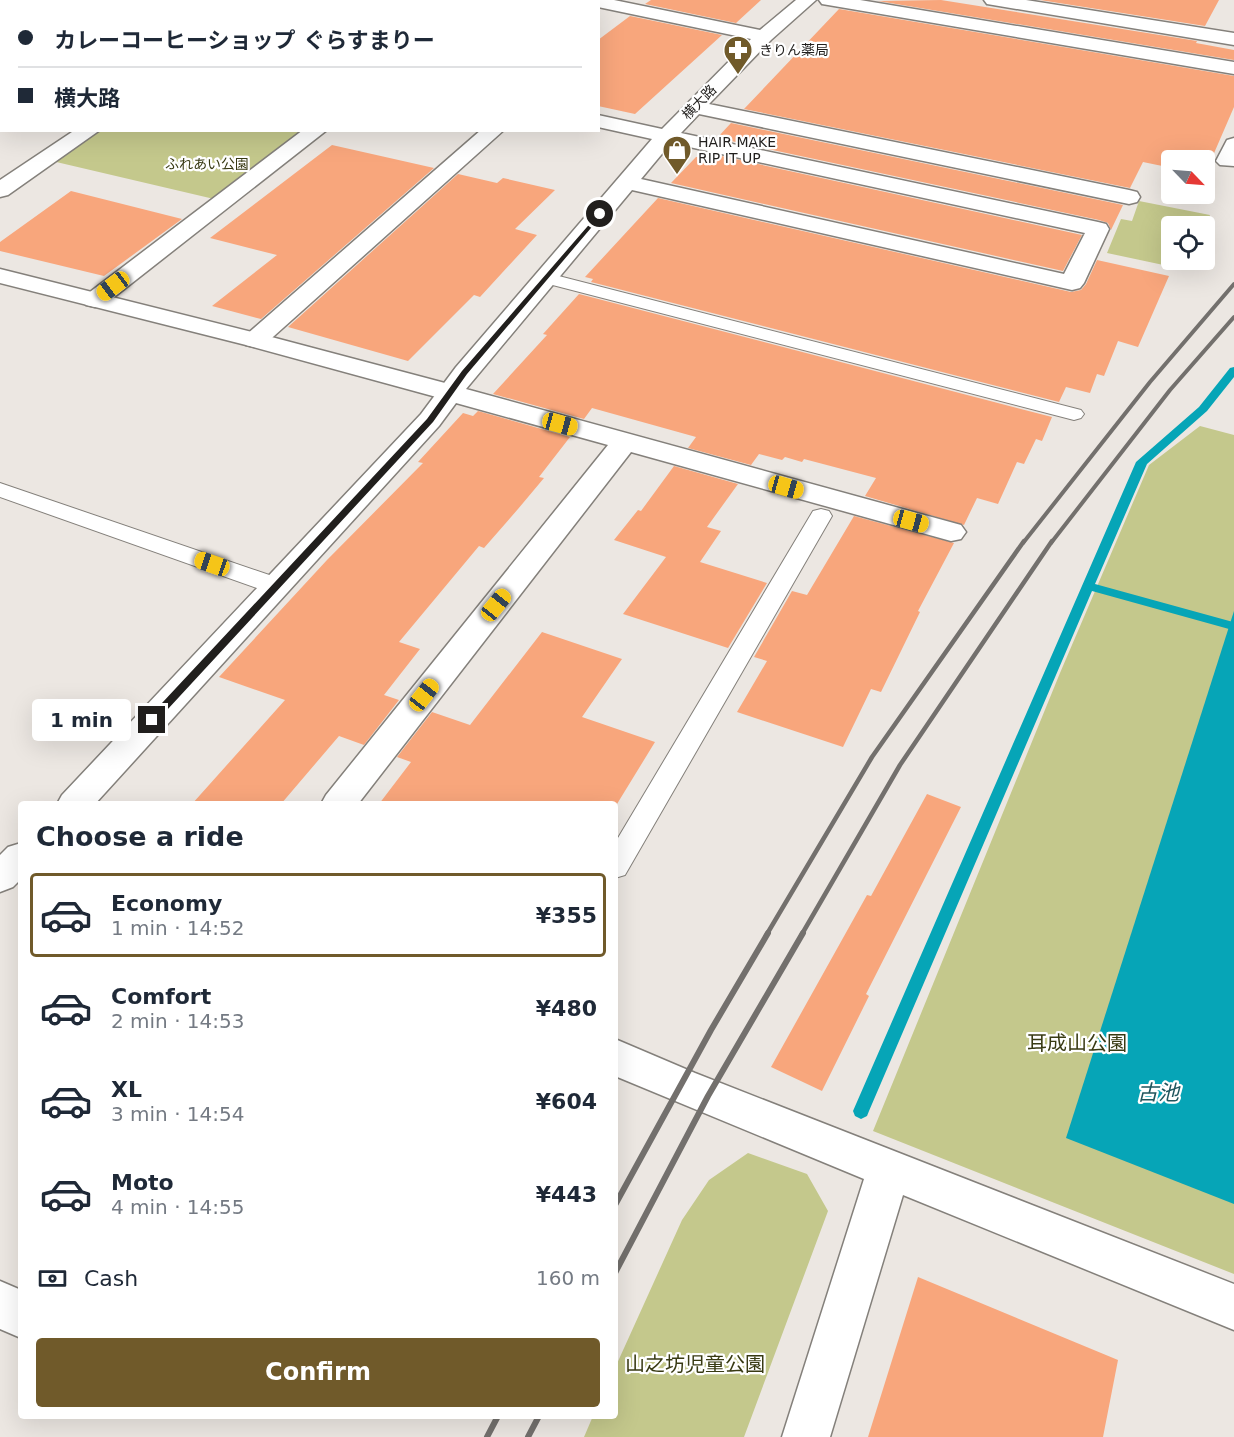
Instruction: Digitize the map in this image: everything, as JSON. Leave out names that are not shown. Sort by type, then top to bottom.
[{"type":"street","name":"横大路","points":[[77,801],[430,420],[465,372],[666,136],[764,36],[804,0]]},
{"type":"street","points":[[828,0],[1234,68]]},
{"type":"street","points":[[993,0],[1234,39]]},
{"type":"street","points":[[1119,20],[1130,0]]},
{"type":"street","points":[[600,2],[764,36]]},
{"type":"street","points":[[694,107],[1129,197]]},
{"type":"street","points":[[600,121],[1098,229],[1072,283],[626,182]]},
{"type":"street","points":[[0,190],[87,132]]},
{"type":"street","points":[[94,300],[314,132]]},
{"type":"street","points":[[255,340],[492,132]]},
{"type":"street","points":[[0,276],[255,340],[951,532]]},
{"type":"street","points":[[340,801],[625,442]]},
{"type":"street","points":[[0,877],[18,860]]},
{"type":"street","points":[[618,1058],[1234,1307]]},
{"type":"street","points":[[806,1437],[889,1168]]},
{"type":"street","points":[[0,1304],[18,1313]]},
{"type":"lane","points":[[547,278],[1074,414]]},
{"type":"lane","points":[[0,490],[276,586]]},
{"type":"lane","points":[[618,862],[821,516]]},
{"type":"green space","name":"ふれあい公園","points":[[96,132],[304,132],[214,199],[52,161]]},
{"type":"green space","points":[[1139,201],[1210,215],[1161,216],[1161,264],[1107,253],[1121,219],[1132,221]]},
{"type":"green space","name":"耳成山公園","points":[[1200,426],[1234,435],[1234,1274],[873,1131],[1060,673],[1149,465]]},
{"type":"green space","name":"山之坊児童公園","points":[[748,1153],[807,1174],[828,1211],[744,1437],[584,1437],[592,1419],[618,1419],[618,1361],[682,1220],[709,1180]]},
{"type":"water","name":"古池","points":[[1234,611],[1234,1204],[1066,1138]]},
{"type":"building","points":[[651,0],[761,0],[736,23],[645,4]]},
{"type":"building","points":[[941,0],[1197,41],[1196,43],[1234,50],[1234,60],[878,1]]},
{"type":"building","points":[[1040,0],[1219,0],[1205,26]]},
{"type":"building","points":[[839,9],[1234,76],[1234,107],[1215,151],[1161,150],[1161,166],[1143,162],[1130,188],[744,109]]},
{"type":"building","points":[[630,16],[722,35],[635,114],[600,106],[600,38]]},
{"type":"building","points":[[731,123],[1123,205],[1111,230],[1108,223],[1099,220],[717,138]]},
{"type":"building","points":[[332,145],[434,168],[261,319],[212,306],[277,255],[210,238]]},
{"type":"building","points":[[703,152],[1082,235],[1063,271],[671,183]]},
{"type":"building","points":[[458,174],[497,183],[503,178],[555,190],[515,229],[537,235],[480,297],[474,295],[408,361],[288,327]]},
{"type":"building","points":[[71,191],[182,219],[104,276],[0,251],[0,242]]},
{"type":"building","points":[[658,198],[1071,292],[1081,290],[1086,284],[1097,260],[1169,276],[1138,347],[1118,341],[1104,376],[1097,374],[1090,393],[1066,387],[1059,402],[591,282],[593,279],[585,277]]},
{"type":"building","points":[[579,294],[1052,417],[1042,441],[1036,439],[1024,464],[1017,462],[998,504],[977,498],[964,525],[865,496],[876,478],[804,459],[802,462],[785,457],[782,460],[759,454],[751,465],[688,448],[696,437],[592,408],[584,419],[493,394],[547,335],[543,334]]},
{"type":"building","points":[[478,411],[570,437],[539,477],[544,478],[484,548],[479,546],[399,642],[420,649],[384,695],[399,700],[364,745],[339,736],[284,801],[195,801],[285,700],[219,677],[327,560],[423,463],[418,462],[463,413],[473,416]]},
{"type":"building","points":[[674,466],[738,484],[707,527],[721,531],[700,562],[767,583],[728,648],[623,614],[666,557],[614,540],[638,510],[641,511]]},
{"type":"building","points":[[854,516],[954,543],[918,611],[920,612],[881,692],[871,689],[843,747],[737,712],[767,661],[754,657],[792,591],[807,595]]},
{"type":"building","points":[[542,632],[622,659],[582,717],[655,742],[618,802],[381,801],[411,762],[397,757],[432,712],[470,725]]},
{"type":"building","points":[[927,794],[961,807],[866,994],[869,996],[822,1091],[771,1067],[867,895],[871,896]]},
{"type":"building","points":[[918,1277],[1118,1360],[1103,1437],[868,1437]]},
{"type":"waterway","points":[[1088,586],[1142,462],[1203,409],[1234,370]]},
{"type":"waterway","points":[[861,1111],[1088,586]]},
{"type":"waterway","points":[[1088,586],[1229,625]]},
{"type":"railway","points":[[1023,543],[1150,382],[1234,284]]},
{"type":"railway","points":[[1051,543],[1170,390],[1234,317]]},
{"type":"railway","points":[[767,934],[872,757],[1024,541]]},
{"type":"railway","points":[[802,934],[900,765],[1052,541]]},
{"type":"railway","points":[[618,1200],[711,1030],[768,933]]},
{"type":"railway","points":[[618,1267],[708,1096],[803,933]]},
{"type":"railway","points":[[487,1437],[496,1419]]},
{"type":"railway","points":[[528,1437],[537,1419]]},
{"type":"place","name":"きりん薬局","points":[[738,76]]},
{"type":"place","name":"HAIR MAKE RIP IT UP","points":[[677,176]]},
{"type":"route","points":[[152,720],[430,420],[465,372],[600,214]]}]
